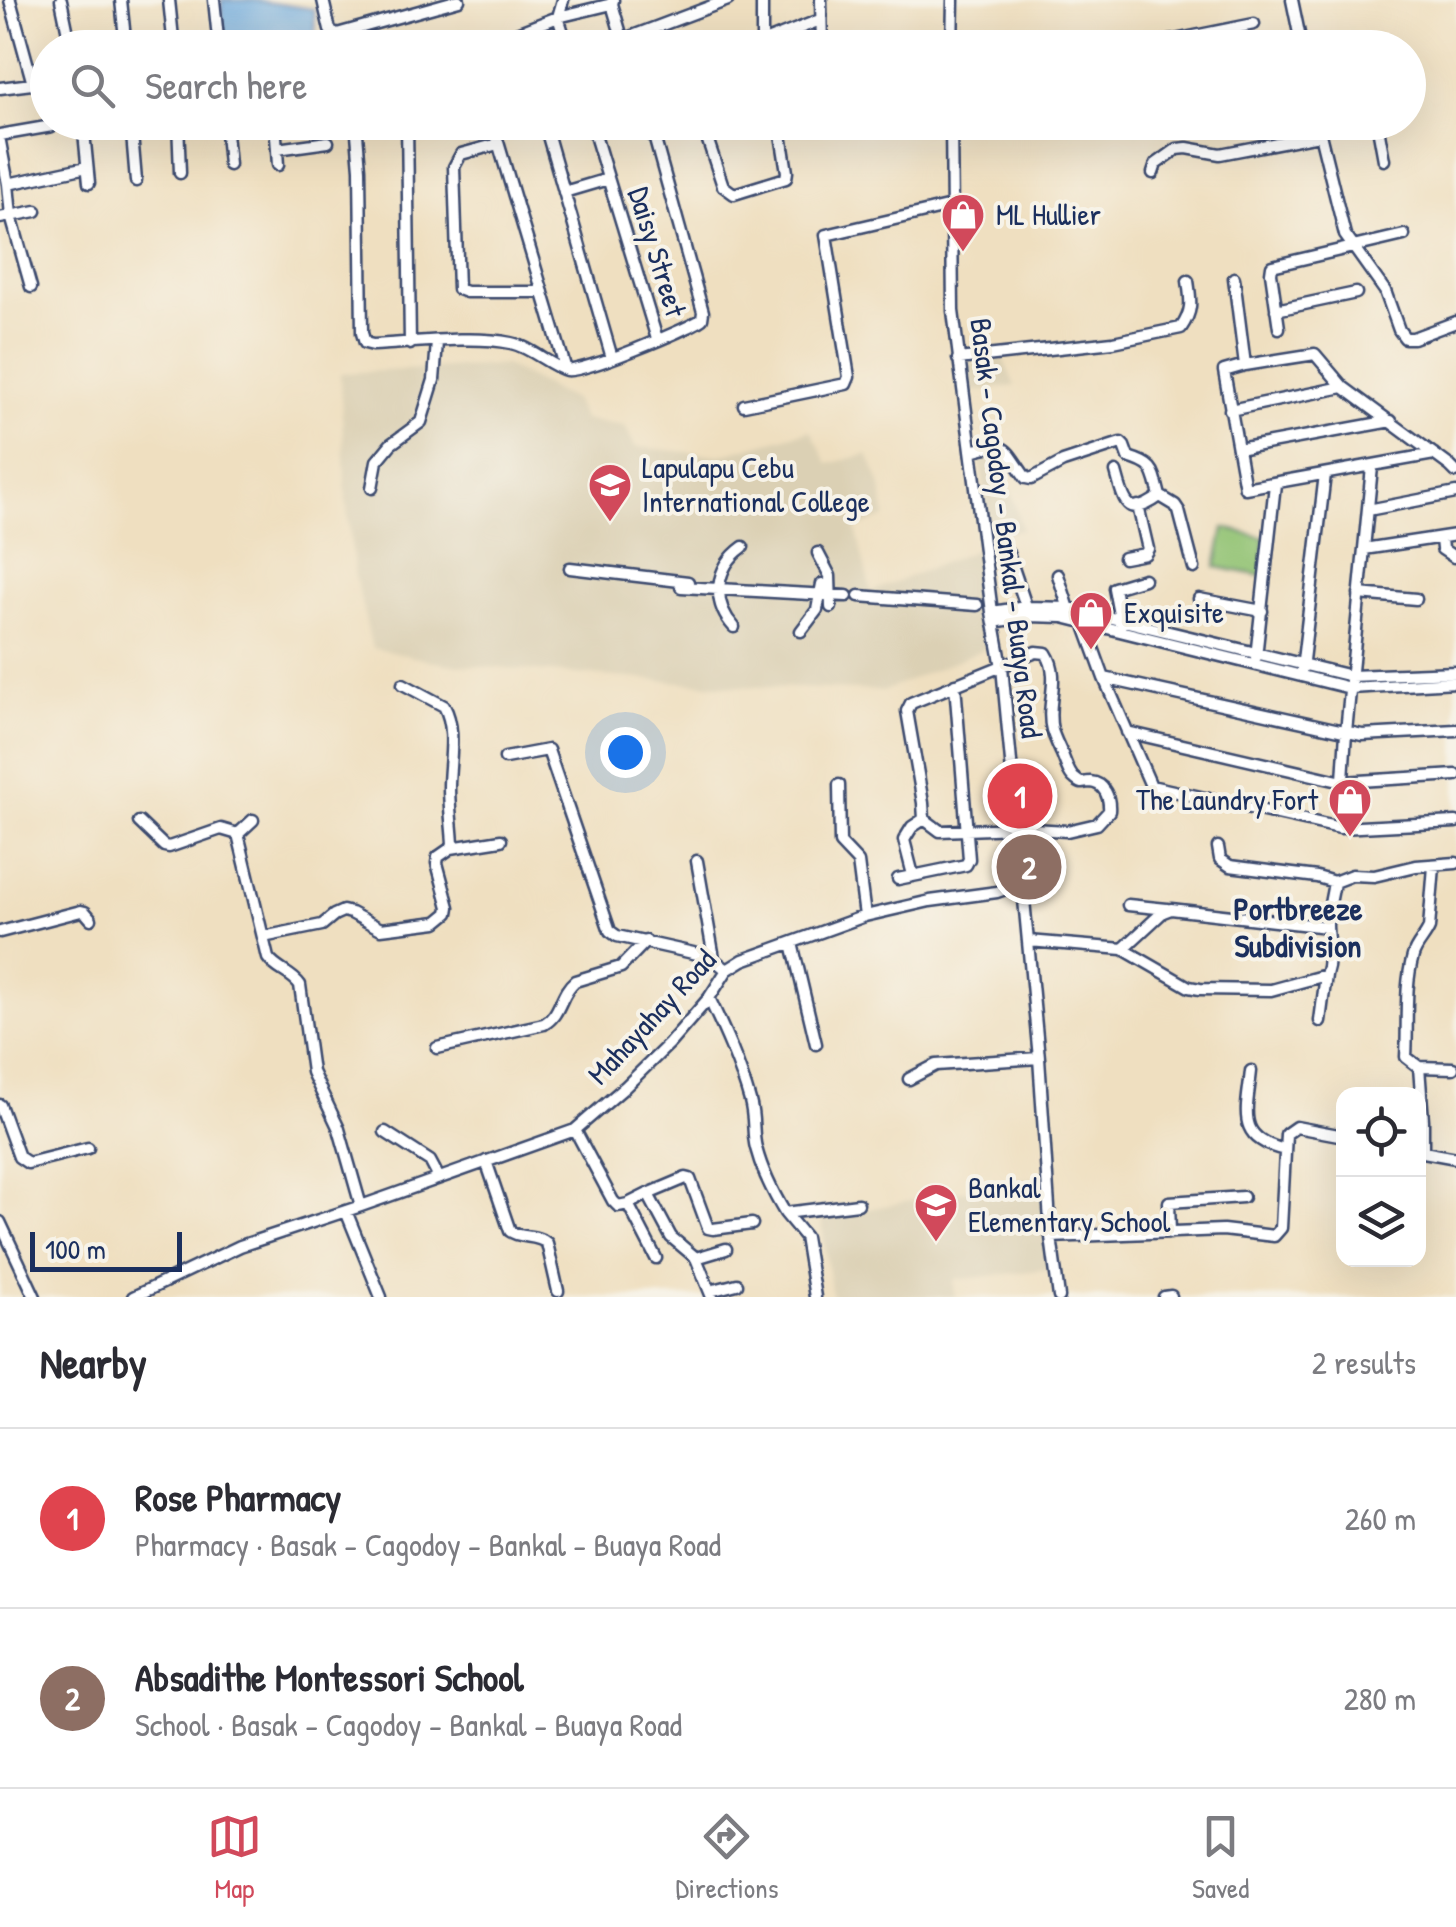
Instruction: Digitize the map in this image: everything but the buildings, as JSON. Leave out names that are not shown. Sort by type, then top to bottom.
[{"type":"street","points":[[10,0],[30,73]]},
{"type":"street","points":[[60,0],[67,30]]},
{"type":"street","points":[[121,0],[124,30]]},
{"type":"street","points":[[169,0],[172,30]]},
{"type":"street","points":[[214,0],[217,30]]},
{"type":"street","points":[[323,0],[330,30]]},
{"type":"street","points":[[351,30],[459,0]]},
{"type":"street","points":[[562,30],[558,17],[563,0]]},
{"type":"street","points":[[656,30],[728,0]]},
{"type":"street","points":[[762,0],[762,30]]},
{"type":"street","points":[[821,0],[821,30]]},
{"type":"street","points":[[952,30],[953,0]]},
{"type":"street","points":[[1292,0],[1298,30]]},
{"type":"street","points":[[526,30],[613,2],[620,30]]},
{"type":"street","points":[[794,30],[820,20]]},
{"type":"street","points":[[1228,30],[1254,24]]},
{"type":"street","points":[[0,88],[30,84]]},
{"type":"street","points":[[30,131],[0,138],[8,184],[5,217],[31,287]]},
{"type":"street","points":[[84,140],[88,183]]},
{"type":"street","points":[[133,140],[136,180]]},
{"type":"street","points":[[179,140],[180,174]]},
{"type":"street","points":[[227,140],[229,165]]},
{"type":"street","points":[[276,140],[278,165]]},
{"type":"street","points":[[358,140],[365,343],[512,343],[566,370],[612,358],[702,319],[655,140]]},
{"type":"street","points":[[408,140],[410,344]]},
{"type":"street","points":[[497,140],[566,370]]},
{"type":"street","points":[[549,140],[612,358]]},
{"type":"street","name":"Daisy Street","points":[[596,140],[657,340]]},
{"type":"street","points":[[709,140],[723,186],[734,194],[786,178],[781,140]]},
{"type":"street","name":"Basak - Cagodoy - Bankal - Buaya Road","points":[[951,140],[953,311],[1002,666],[1059,1297]]},
{"type":"street","points":[[1153,173],[1156,164],[1177,149],[1220,154],[1294,140]]},
{"type":"street","points":[[1321,140],[1345,235],[1385,291],[1399,330],[1405,338],[1413,338],[1456,322]]},
{"type":"street","points":[[1380,140],[1384,160]]},
{"type":"street","points":[[277,149],[328,142]]},
{"type":"street","points":[[498,144],[461,154],[454,167],[458,289],[542,292]]},
{"type":"street","points":[[8,184],[87,167]]},
{"type":"street","points":[[564,192],[608,179]]},
{"type":"street","points":[[744,405],[846,384],[850,377],[826,235],[951,206]]},
{"type":"street","points":[[5,217],[36,211]]},
{"type":"street","points":[[1278,328],[1272,266],[1404,235]]},
{"type":"street","points":[[1234,278],[1245,365]]},
{"type":"street","points":[[958,358],[1113,342],[1181,328],[1192,307],[1188,281]]},
{"type":"street","points":[[1276,310],[1356,293]]},
{"type":"street","points":[[372,488],[377,461],[391,444],[421,422],[434,380],[436,342]]},
{"type":"street","points":[[1434,454],[1245,488],[1224,371],[1315,354],[1343,386],[1454,467]]},
{"type":"street","points":[[1230,410],[1343,386]]},
{"type":"street","points":[[1238,449],[1391,421]]},
{"type":"street","points":[[972,450],[998,445],[1026,478],[1031,478],[1063,462],[1121,444],[1128,457],[1148,463],[1160,496],[1179,511],[1194,568]]},
{"type":"street","points":[[1340,828],[1372,466]]},
{"type":"street","points":[[1116,472],[1122,499],[1127,504],[1138,506],[1160,496]]},
{"type":"street","points":[[1302,670],[1325,474]]},
{"type":"street","points":[[1256,658],[1275,484]]},
{"type":"street","points":[[1368,510],[1456,493]]},
{"type":"street","points":[[1124,558],[1144,554],[1148,549],[1138,506]]},
{"type":"street","points":[[1364,549],[1456,535]]},
{"type":"street","points":[[1441,538],[1442,549],[1454,556]]},
{"type":"street","points":[[734,627],[720,605],[718,589],[726,564],[743,547]]},
{"type":"street","points":[[801,631],[827,595],[830,576],[818,553]]},
{"type":"street","points":[[1008,553],[1028,612]]},
{"type":"street","points":[[570,568],[689,582],[685,587],[977,605]]},
{"type":"street","points":[[1058,575],[1071,614]]},
{"type":"street","points":[[1121,626],[1114,588],[1144,579]]},
{"type":"street","points":[[1359,594],[1416,599]]},
{"type":"street","points":[[1199,599],[1262,611]]},
{"type":"street","points":[[993,617],[1028,612],[1071,614],[1351,682],[1453,677]]},
{"type":"street","points":[[1084,618],[1104,678],[1151,786],[1340,828],[1456,822]]},
{"type":"street","points":[[1036,652],[1046,654],[1055,682],[1052,729],[1072,778],[1100,786],[1107,794],[1110,811],[1097,824],[1067,831],[1016,828],[942,832],[924,819],[907,711],[910,703],[1036,652]]},
{"type":"street","points":[[1104,678],[1362,735],[1456,730]]},
{"type":"street","points":[[404,684],[439,702],[448,712],[452,754],[451,848]]},
{"type":"street","points":[[898,878],[966,865],[970,859],[956,684]]},
{"type":"street","points":[[1127,732],[1343,782],[1456,775]]},
{"type":"street","points":[[505,758],[548,750],[608,928],[617,936],[714,958],[727,970]]},
{"type":"street","points":[[839,785],[840,844],[858,862],[866,916]]},
{"type":"street","points":[[912,875],[904,840],[912,827],[924,819]]},
{"type":"street","points":[[238,834],[253,820]]},
{"type":"street","points":[[139,822],[169,848],[221,829],[238,834]]},
{"type":"street","points":[[238,834],[271,962],[300,986],[312,1072],[339,1129],[361,1206]]},
{"type":"street","points":[[263,937],[322,925],[343,912],[381,929],[437,922],[448,913],[449,906],[437,863],[441,854],[451,848],[501,840]]},
{"type":"street","points":[[1218,847],[1220,859],[1230,866],[1334,882],[1346,876],[1374,876],[1456,862]]},
{"type":"street","points":[[697,861],[714,958]]},
{"type":"street","points":[[1434,866],[1429,928],[1415,950],[1410,972],[1406,1057],[1418,1067],[1453,1068]]},
{"type":"street","points":[[1320,1021],[1329,967],[1327,927],[1334,882]]},
{"type":"street","name":"Mahayahay Road","points":[[133,1297],[240,1246],[575,1130],[669,1044],[710,998],[727,970],[743,960],[866,916],[930,901],[997,892],[1023,883]]},
{"type":"street","name":"Mahayahay Road","points":[[997,892],[1024,902]]},
{"type":"street","points":[[1128,904],[1327,927]]},
{"type":"street","points":[[1123,949],[1168,910]]},
{"type":"street","points":[[0,932],[81,912],[90,919]]},
{"type":"street","points":[[437,1048],[544,1024],[551,1020],[569,985],[621,967],[646,941]]},
{"type":"street","points":[[1029,942],[1123,949],[1176,981],[1200,989],[1271,990],[1326,975]]},
{"type":"street","points":[[792,943],[816,1044]]},
{"type":"street","points":[[710,998],[740,1066],[755,1122],[756,1148],[769,1184],[805,1236],[814,1297]]},
{"type":"street","points":[[909,1078],[936,1065],[1039,1058]]},
{"type":"street","points":[[1418,1067],[1420,1087]]},
{"type":"street","points":[[1251,1070],[1247,1113],[1251,1132],[1266,1146],[1285,1150]]},
{"type":"street","points":[[0,1104],[23,1162],[88,1148]]},
{"type":"street","points":[[1051,1236],[1223,1230],[1274,1236],[1281,1228],[1286,1134],[1296,1127],[1336,1134]]},
{"type":"street","points":[[575,1130],[618,1206],[686,1178],[708,1228],[752,1224]]},
{"type":"street","points":[[385,1132],[430,1161],[440,1178]]},
{"type":"street","points":[[1426,1153],[1456,1158]]},
{"type":"street","points":[[486,1161],[510,1230],[541,1238],[546,1243],[558,1291]]},
{"type":"street","points":[[648,1194],[672,1237],[696,1258],[711,1294],[736,1284]]},
{"type":"street","points":[[1170,1233],[1169,1202],[1243,1196]]},
{"type":"street","points":[[628,1204],[656,1258]]},
{"type":"street","points":[[785,1212],[858,1204]]},
{"type":"street","points":[[346,1211],[381,1297]]},
{"type":"street","points":[[0,1222],[35,1297]]},
{"type":"street","points":[[696,1258],[726,1248]]},
{"type":"street","points":[[156,1286],[162,1297]]},
{"type":"shaded area","points":[[1003,358],[1015,386],[970,392],[966,364]]},
{"type":"shaded area","name":"Lapulapu Cebu International College","points":[[504,365],[575,401],[583,420],[625,426],[635,447],[720,455],[811,430],[828,464],[868,454],[880,483],[886,517],[856,529],[871,592],[980,548],[989,647],[884,691],[733,686],[446,664],[372,648],[355,576],[346,500],[340,373]]},
{"type":"shaded area","points":[[998,446],[1022,529],[992,537],[979,453]]},
{"type":"shaded area","name":"Bankal Elementary School","points":[[1042,1176],[1049,1269],[954,1280],[955,1297],[832,1297],[821,1218]]},
{"type":"green space","points":[[1224,528],[1265,538],[1262,576],[1216,567]]},
{"type":"water","points":[[221,0],[314,9],[315,30],[223,30]]},
{"type":"place","name":"ML Hullier","points":[[963,253]]},
{"type":"place","name":"Lapulapu Cebu International College","points":[[610,523]]},
{"type":"place","name":"Exquisite","points":[[1091,651]]},
{"type":"place","name":"Rose Pharmacy","points":[[1020,796]]},
{"type":"place","name":"The Laundry Fort","points":[[1350,838]]},
{"type":"place","name":"Absadithe Montessori School","points":[[1029,867]]},
{"type":"place","name":"Bankal Elementary School","points":[[936,1243]]},
{"type":"district","name":"Portbreeze Subdivision","points":[[1298,928]]}]
